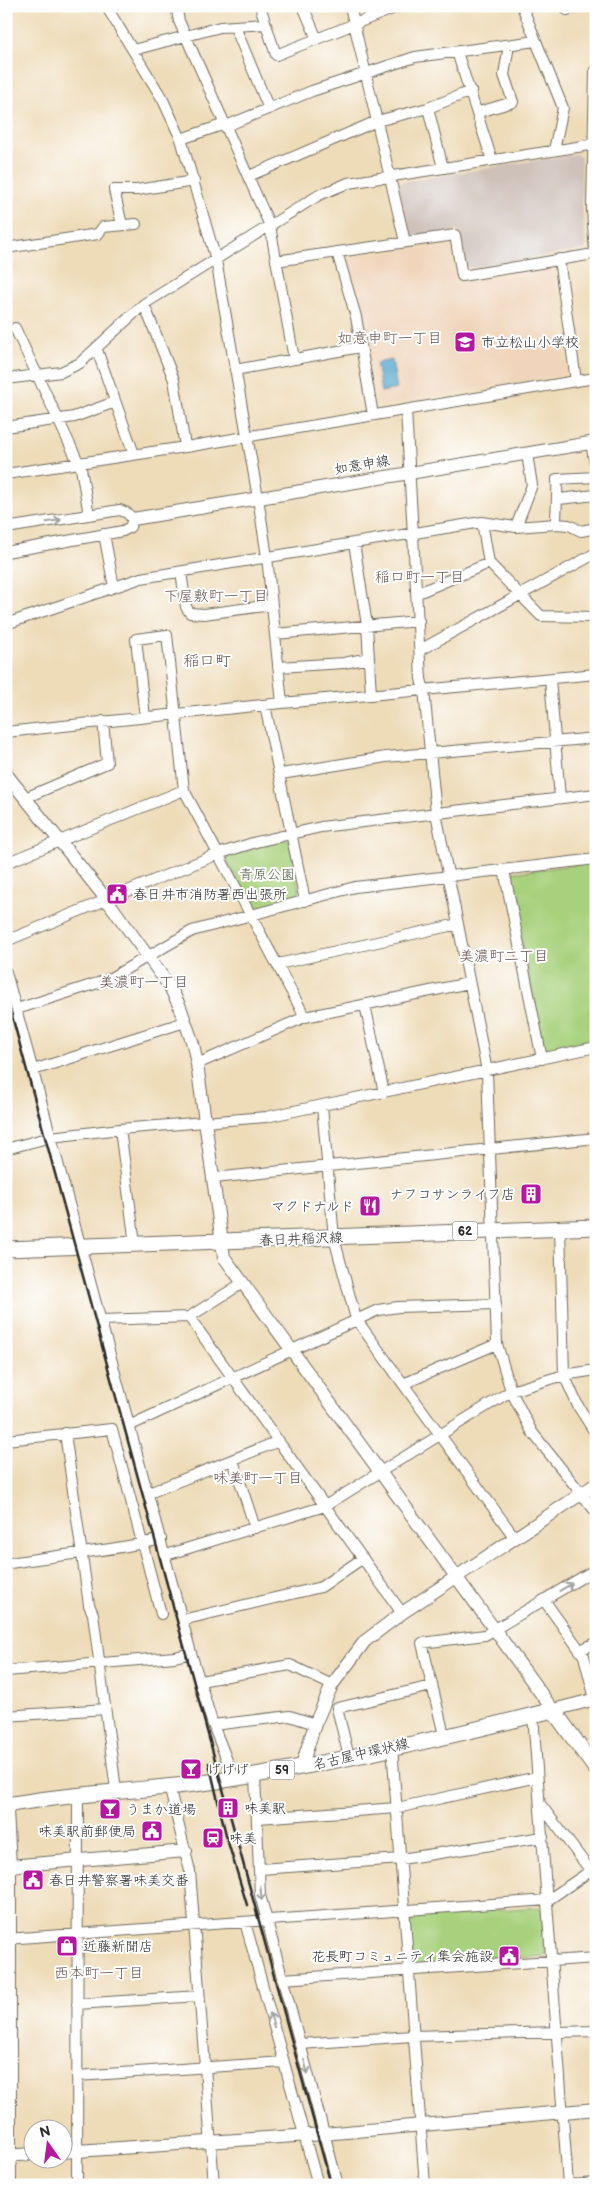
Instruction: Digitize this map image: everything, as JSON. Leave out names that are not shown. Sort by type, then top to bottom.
[{"type":"main road","name":"春日井稲沢線","points":[[6,1249],[596,1227]]},
{"type":"main road","name":"名古屋中環状線","points":[[6,1805],[78,1794],[169,1786],[301,1768],[553,1710]]},
{"type":"main road","points":[[553,1710],[596,1768]]},
{"type":"main road","points":[[6,1810],[9,1866],[7,1939],[9,2185]]},
{"type":"street","points":[[106,6],[163,100],[182,139],[216,260],[267,557],[282,703]]},
{"type":"street","points":[[176,6],[186,36],[270,226],[294,358]]},
{"type":"street","points":[[260,6],[276,55],[400,6]]},
{"type":"street","points":[[304,6],[317,39]]},
{"type":"street","points":[[350,6],[405,242]]},
{"type":"street","points":[[522,6],[563,108],[554,150]]},
{"type":"street","points":[[568,10],[579,6]]},
{"type":"street","points":[[133,50],[220,27],[265,24]]},
{"type":"street","points":[[235,27],[269,109]]},
{"type":"street","points":[[182,139],[226,125],[312,91],[366,75],[415,57],[536,41]]},
{"type":"street","points":[[479,112],[513,102],[504,75],[509,45]]},
{"type":"street","points":[[457,52],[479,112],[492,160]]},
{"type":"street","points":[[276,261],[456,235],[462,276],[592,254],[596,72]]},
{"type":"street","points":[[249,176],[377,122],[428,108],[472,91]]},
{"type":"street","points":[[428,108],[444,168]]},
{"type":"street","points":[[6,379],[67,369],[80,363],[144,304],[319,195],[348,183],[594,144]]},
{"type":"street","points":[[122,225],[114,190],[138,190],[194,181]]},
{"type":"street","points":[[6,248],[98,234],[103,228],[136,224]]},
{"type":"street","points":[[337,252],[356,317],[373,415]]},
{"type":"street","points":[[559,259],[576,381]]},
{"type":"street","points":[[144,304],[174,380],[185,446]]},
{"type":"street","points":[[16,328],[79,462],[89,515]]},
{"type":"street","points":[[235,370],[360,347]]},
{"type":"street","points":[[96,350],[134,454]]},
{"type":"street","points":[[6,474],[596,378]]},
{"type":"street","points":[[6,427],[74,417],[116,402]]},
{"type":"street","points":[[406,410],[418,593],[421,679],[424,690],[436,813],[487,1071],[497,1344],[511,1391],[532,1432],[596,1512]]},
{"type":"street","points":[[593,442],[596,470]]},
{"type":"street","name":"如意申線","points":[[133,519],[593,442]]},
{"type":"street","points":[[516,527],[532,484],[527,454]]},
{"type":"street","points":[[556,524],[557,479],[596,478]]},
{"type":"street","points":[[558,499],[596,495]]},
{"type":"street","points":[[6,528],[120,510],[127,513],[133,519],[130,526],[123,531],[6,552]]},
{"type":"street","points":[[482,522],[489,563],[541,616],[596,617]]},
{"type":"street","points":[[6,624],[141,578],[413,533],[482,522],[516,527],[556,524],[570,525],[581,531],[596,528]]},
{"type":"street","points":[[104,534],[114,587]]},
{"type":"street","points":[[354,543],[366,625],[371,695]]},
{"type":"street","points":[[420,650],[596,553]]},
{"type":"street","points":[[418,593],[489,563]]},
{"type":"street","points":[[181,572],[186,607],[190,613],[204,614],[272,605]]},
{"type":"street","points":[[275,634],[419,622]]},
{"type":"street","points":[[145,717],[136,639],[166,636],[184,790],[305,1017]]},
{"type":"street","points":[[278,667],[344,663],[369,658]]},
{"type":"street","points":[[6,732],[282,703],[596,674]]},
{"type":"street","points":[[550,679],[560,798]]},
{"type":"street","points":[[265,705],[281,774],[305,901]]},
{"type":"street","points":[[25,798],[107,763],[103,721]]},
{"type":"street","points":[[281,774],[386,757],[596,738]]},
{"type":"street","points":[[6,774],[106,900],[170,987],[193,1044],[197,1064],[224,1258],[241,1284],[553,1710],[596,1699],[584,1656],[544,1600]]},
{"type":"street","points":[[6,863],[184,790]]},
{"type":"street","points":[[6,941],[218,854],[292,833],[321,827],[596,794]]},
{"type":"street","points":[[17,1009],[107,980],[192,931],[355,887],[596,859]]},
{"type":"street","points":[[504,870],[542,1059]]},
{"type":"street","points":[[278,964],[458,924]]},
{"type":"street","points":[[6,972],[131,1425],[191,1653],[213,1726],[234,1778]]},
{"type":"street","points":[[197,1064],[305,1017],[469,983]]},
{"type":"street","points":[[365,1005],[384,1093]]},
{"type":"street","points":[[33,1070],[185,1022]]},
{"type":"street","points":[[6,1149],[51,1137],[120,1129],[266,1117],[596,1047]]},
{"type":"street","points":[[322,1106],[334,1238],[356,1319],[438,1436],[515,1538]]},
{"type":"street","points":[[120,1129],[135,1244]]},
{"type":"street","points":[[214,1178],[596,1138]]},
{"type":"street","points":[[560,1227],[564,1375],[578,1406],[596,1434]]},
{"type":"street","points":[[101,1320],[189,1317],[241,1284]]},
{"type":"street","points":[[131,1425],[378,1310],[398,1307],[496,1304]]},
{"type":"street","points":[[189,1317],[402,1613]]},
{"type":"street","points":[[403,1384],[497,1344]]},
{"type":"street","points":[[166,1555],[325,1506],[511,1391],[564,1375],[596,1370]]},
{"type":"street","points":[[6,1440],[112,1429],[161,1614]]},
{"type":"street","points":[[65,1433],[116,1790]]},
{"type":"street","points":[[149,1493],[279,1441]]},
{"type":"street","points":[[233,1460],[256,1528]]},
{"type":"street","points":[[301,1768],[315,1724],[332,1685],[365,1641],[402,1613],[596,1484]]},
{"type":"street","points":[[6,1564],[41,1557],[83,1554],[161,1539]]},
{"type":"street","points":[[182,1620],[321,1587],[363,1558]]},
{"type":"street","points":[[444,1735],[422,1643],[485,1635],[596,1569]]},
{"type":"street","points":[[580,1650],[596,1643]]},
{"type":"street","points":[[6,1671],[175,1657],[191,1653]]},
{"type":"street","points":[[200,1681],[290,1665],[332,1685]]},
{"type":"street","points":[[325,1701],[338,1708],[432,1686]]},
{"type":"street","points":[[338,1708],[349,1757]]},
{"type":"street","points":[[6,1716],[105,1709]]},
{"type":"street","points":[[533,1715],[570,2185],[596,2183]]},
{"type":"street","points":[[213,1726],[290,1716],[315,1724]]},
{"type":"street","points":[[392,1747],[412,2036],[425,2185]]},
{"type":"street","points":[[255,1774],[260,1895],[338,2185]]},
{"type":"street","points":[[258,1818],[397,1808],[537,1777]]},
{"type":"street","points":[[169,1786],[186,1851],[200,1996],[214,2185]]},
{"type":"street","points":[[77,2185],[78,1794]]},
{"type":"street","points":[[7,1939],[548,1900],[594,1872],[540,1804]]},
{"type":"street","points":[[260,1869],[401,1859],[543,1837]]},
{"type":"street","points":[[9,1866],[186,1851]]},
{"type":"street","points":[[245,1922],[318,2185]]},
{"type":"street","points":[[282,1979],[596,1958]]},
{"type":"street","points":[[76,2004],[200,1996]]},
{"type":"street","points":[[300,2044],[412,2036],[557,2034],[596,2031]]},
{"type":"street","points":[[77,2076],[284,2062]]},
{"type":"street","points":[[72,2151],[324,2134],[596,2109]]},
{"type":"street","points":[[8,2156],[22,2155]]},
{"type":"shaded area","points":[[576,154],[581,158],[582,208],[586,247],[583,250],[471,268],[465,265],[459,231],[413,237],[409,233],[398,187],[401,182]]},
{"type":"shaded area","name":"市立松山小学校","points":[[445,245],[450,248],[456,282],[547,268],[552,271],[567,370],[563,375],[383,405],[378,402],[363,315],[348,262],[352,257]]},
{"type":"green space","name":"青原公園","points":[[286,839],[290,841],[300,896],[298,899],[256,910],[253,909],[226,859],[228,856]]},
{"type":"green space","points":[[596,862],[596,1039],[546,1050],[543,1048],[509,876],[510,873]]},
{"type":"green space","points":[[539,1907],[542,1910],[546,1956],[414,1966],[412,1964],[409,1919],[411,1916]]},
{"type":"water","points":[[392,360],[397,389],[381,392],[376,363]]},
{"type":"railway","points":[[6,994],[331,2185]]},
{"type":"railway","points":[[209,1763],[227,1839],[247,1905]]},
{"type":"place","name":"市立松山小学校","points":[[465,342]]},
{"type":"place","name":"春日井市消防署西出張所","points":[[117,894]]},
{"type":"place","name":"ナフコサンライフ店","points":[[531,1194]]},
{"type":"place","name":"マクドナルド","points":[[370,1206]]},
{"type":"place","name":"げげげ","points":[[191,1769]]},
{"type":"place","name":"味美駅","points":[[228,1808]]},
{"type":"place","name":"うまか道場","points":[[110,1809]]},
{"type":"place","name":"味美駅前郵便局","points":[[152,1831]]},
{"type":"place","name":"味美","points":[[213,1838]]},
{"type":"place","name":"春日井警察署味美交番","points":[[33,1880]]},
{"type":"place","name":"近藤新聞店","points":[[67,1946]]},
{"type":"place","name":"花長町コミュニティ集会施設","points":[[509,1956]]},
{"type":"district","name":"如意申町一丁目","points":[[390,338]]},
{"type":"district","name":"稲口町一丁目","points":[[420,577]]},
{"type":"district","name":"下屋敷町一丁目","points":[[216,596]]},
{"type":"district","name":"稲口町","points":[[207,661]]},
{"type":"district","name":"美濃町二丁目","points":[[504,956]]},
{"type":"district","name":"美濃町一丁目","points":[[144,982]]},
{"type":"district","name":"味美町一丁目","points":[[258,1478]]},
{"type":"district","name":"西本町一丁目","points":[[99,1973]]}]
